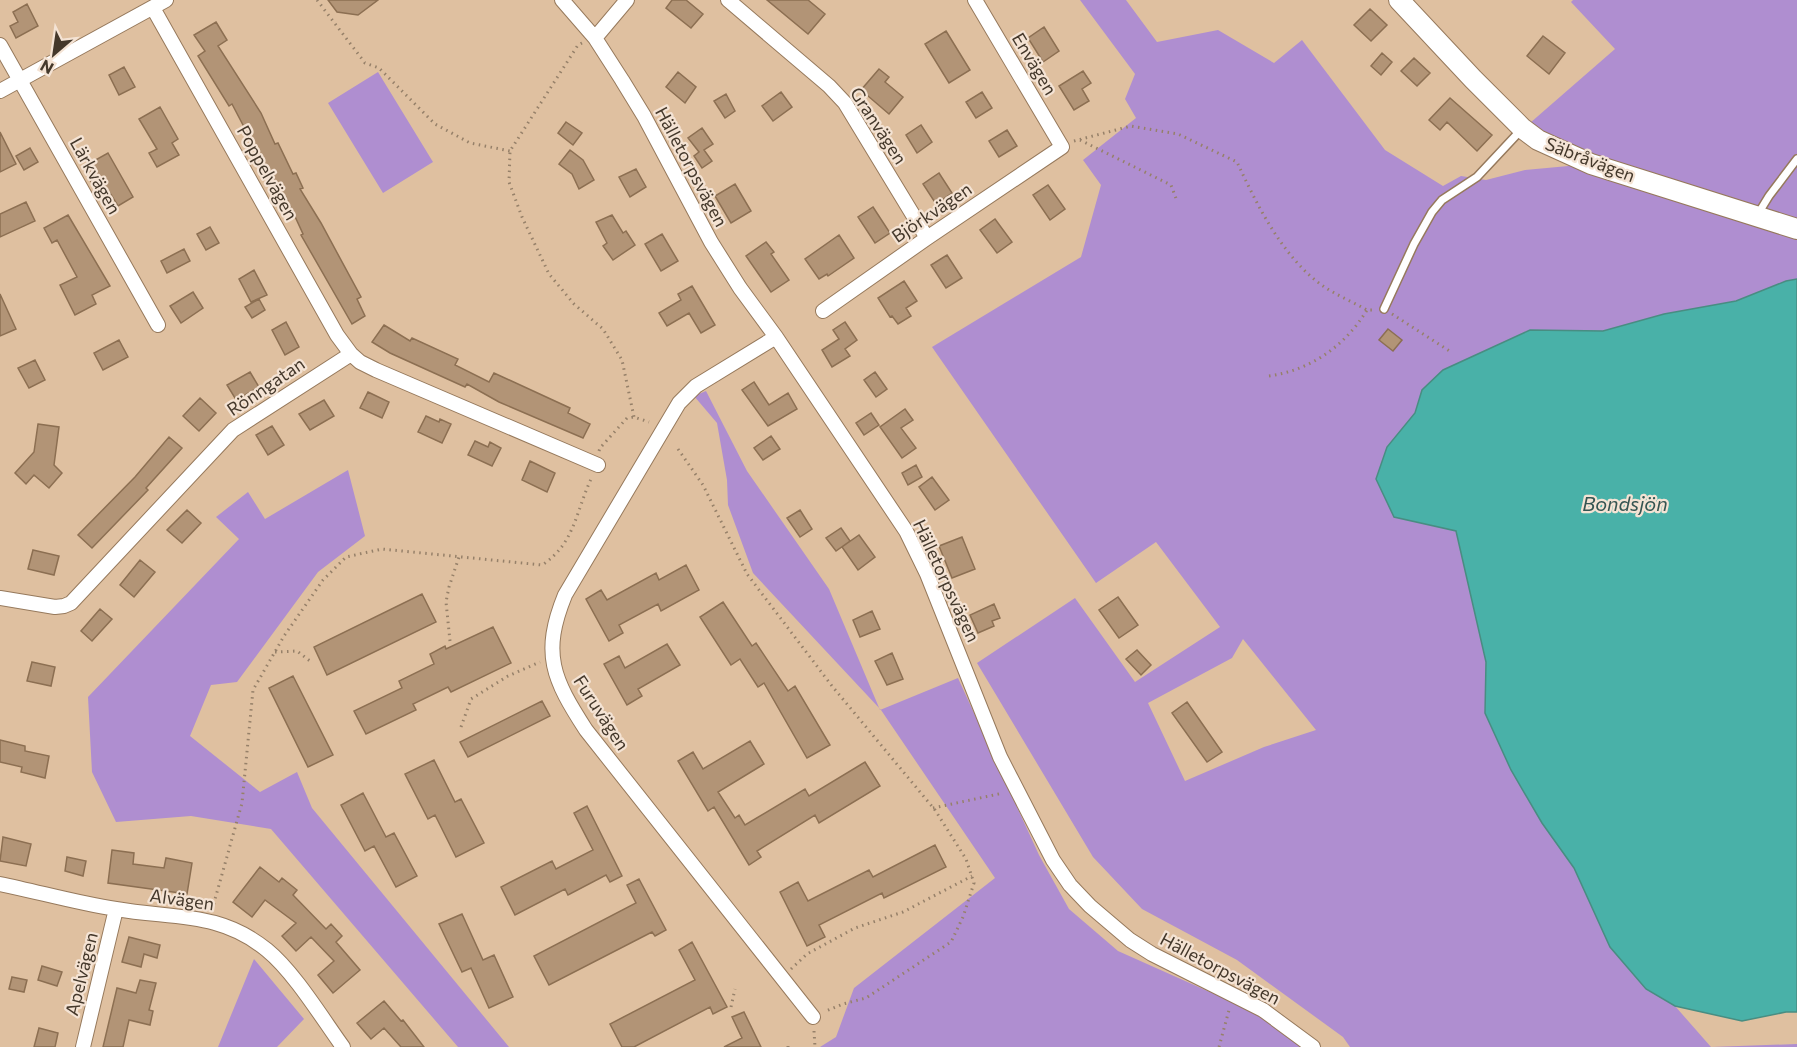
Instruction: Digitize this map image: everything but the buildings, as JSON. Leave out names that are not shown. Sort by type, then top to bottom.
[{"type":"main road","name":"Säbråvägen","points":[[1399,0],[1473,80],[1522,128],[1538,140],[1591,164],[1797,229]]},
{"type":"street","points":[[0,92],[166,0]]},
{"type":"street","name":"Hälletorpsvägen","points":[[562,0],[595,38],[644,116],[711,242],[740,288],[776,337],[906,531],[927,574],[989,731],[1016,790],[1053,860],[1070,885],[1090,906],[1130,940],[1152,954],[1263,1010],[1313,1047]]},
{"type":"street","points":[[595,38],[627,0]]},
{"type":"street","name":"Granvägen","points":[[728,0],[829,86],[845,103],[927,238]]},
{"type":"street","name":"Envägen","points":[[975,0],[1062,147]]},
{"type":"street","name":"Poppelvägen","points":[[153,8],[337,335],[351,354]]},
{"type":"street","name":"Lärkvägen","points":[[0,45],[158,325]]},
{"type":"street","name":"Björkvägen","points":[[823,311],[1062,147]]},
{"type":"street","name":"Furuvägen","points":[[776,337],[696,386],[679,403],[565,595],[552,636],[552,657],[558,680],[586,729],[813,1017]]},
{"type":"street","points":[[351,354],[360,362],[376,370],[598,465]]},
{"type":"street","name":"Rönngatan","points":[[0,598],[55,608],[71,603],[229,435],[263,410],[351,354]]},
{"type":"street","name":"Alvägen","points":[[0,884],[116,909],[209,920],[231,927],[268,951],[284,968],[343,1047]]},
{"type":"street","name":"Apelvägen","points":[[83,1047],[116,909]]},
{"type":"lane","points":[[1384,309],[1414,244],[1432,212],[1442,200],[1478,177],[1522,128]]},
{"type":"lane","points":[[1757,217],[1769,196],[1797,159]]},
{"type":"path","points":[[317,0],[365,63],[379,68],[435,123],[470,143],[510,151]]},
{"type":"path","points":[[595,38],[578,45],[510,151],[509,182],[526,226],[549,274],[574,304],[603,329],[622,360],[634,417]]},
{"type":"path","points":[[1177,201],[1172,185],[1078,139],[1131,126],[1178,134],[1238,162],[1251,192],[1292,260],[1323,286],[1368,310],[1384,309],[1451,352]]},
{"type":"path","points":[[1269,376],[1287,374],[1324,357],[1356,328],[1368,310]]},
{"type":"path","points":[[209,920],[242,802],[253,690],[275,652],[323,580],[346,557],[382,549],[542,566],[556,556],[577,521],[590,481],[598,465],[600,448],[627,418],[634,417],[650,422]]},
{"type":"path","points":[[678,449],[703,485],[747,574],[832,686],[933,808],[966,859],[974,883],[963,917],[951,942],[866,998],[843,1004],[813,1017]]},
{"type":"path","points":[[450,640],[446,602],[459,557]]},
{"type":"path","points":[[275,652],[297,651],[310,661]]},
{"type":"path","points":[[461,727],[471,699],[508,676],[552,657]]},
{"type":"path","points":[[933,808],[1016,790]]},
{"type":"path","points":[[783,978],[807,954],[855,928],[903,912],[972,876]]},
{"type":"path","points":[[731,1007],[735,989]]},
{"type":"path","points":[[1219,1047],[1233,993]]},
{"type":"shaded area","points":[[1080,0],[1126,0],[1157,42],[1218,30],[1274,63],[1302,40],[1385,150],[1443,186],[1461,176],[1486,180],[1525,170],[1590,164],[1530,123],[1615,49],[1571,2],[1573,0],[1797,0],[1797,279],[1786,281],[1736,301],[1664,314],[1603,331],[1530,330],[1443,370],[1422,390],[1415,413],[1387,447],[1394,517],[1456,531],[1486,662],[1485,713],[1542,823],[1574,868],[1610,947],[1646,989],[1675,1006],[1711,1047],[1350,1047],[1343,1037],[1237,960],[1142,909],[1093,857],[977,663],[1075,598],[1135,682],[1220,627],[1156,542],[1096,583],[932,347],[1081,257],[1101,185],[1083,160],[1136,118],[1125,99],[1135,74]],"holes":[[[1243,639],[1316,730],[1264,747],[1185,781],[1148,703],[1232,658]]]},
{"type":"shaded area","points":[[378,72],[433,162],[383,193],[328,103]]},
{"type":"shaded area","points":[[706,391],[747,471],[829,589],[879,708],[753,573],[728,505],[727,480],[717,423],[694,396]]},
{"type":"shaded area","points":[[348,470],[365,536],[318,572],[237,682],[211,685],[190,736],[260,792],[297,772],[312,808],[509,1047],[458,1047],[271,829],[191,816],[116,822],[92,772],[88,697],[239,539],[216,517],[248,492],[265,519]]},
{"type":"shaded area","points":[[958,678],[1039,855],[1069,909],[1118,951],[1286,1026],[1307,1047],[820,1047],[836,1037],[854,988],[995,878],[881,710]]},
{"type":"shaded area","points":[[254,959],[304,1019],[277,1047],[218,1047]]},
{"type":"shaded area","points":[[1797,1044],[1797,1047],[1711,1047]]},
{"type":"water","name":"Bondsjön","points":[[1797,279],[1797,1012],[1742,1021],[1675,1006],[1646,989],[1610,947],[1574,868],[1542,823],[1511,770],[1485,713],[1486,662],[1456,531],[1394,517],[1376,479],[1387,447],[1415,413],[1422,390],[1443,370],[1530,330],[1603,331],[1664,314],[1736,301],[1786,281]]}]
